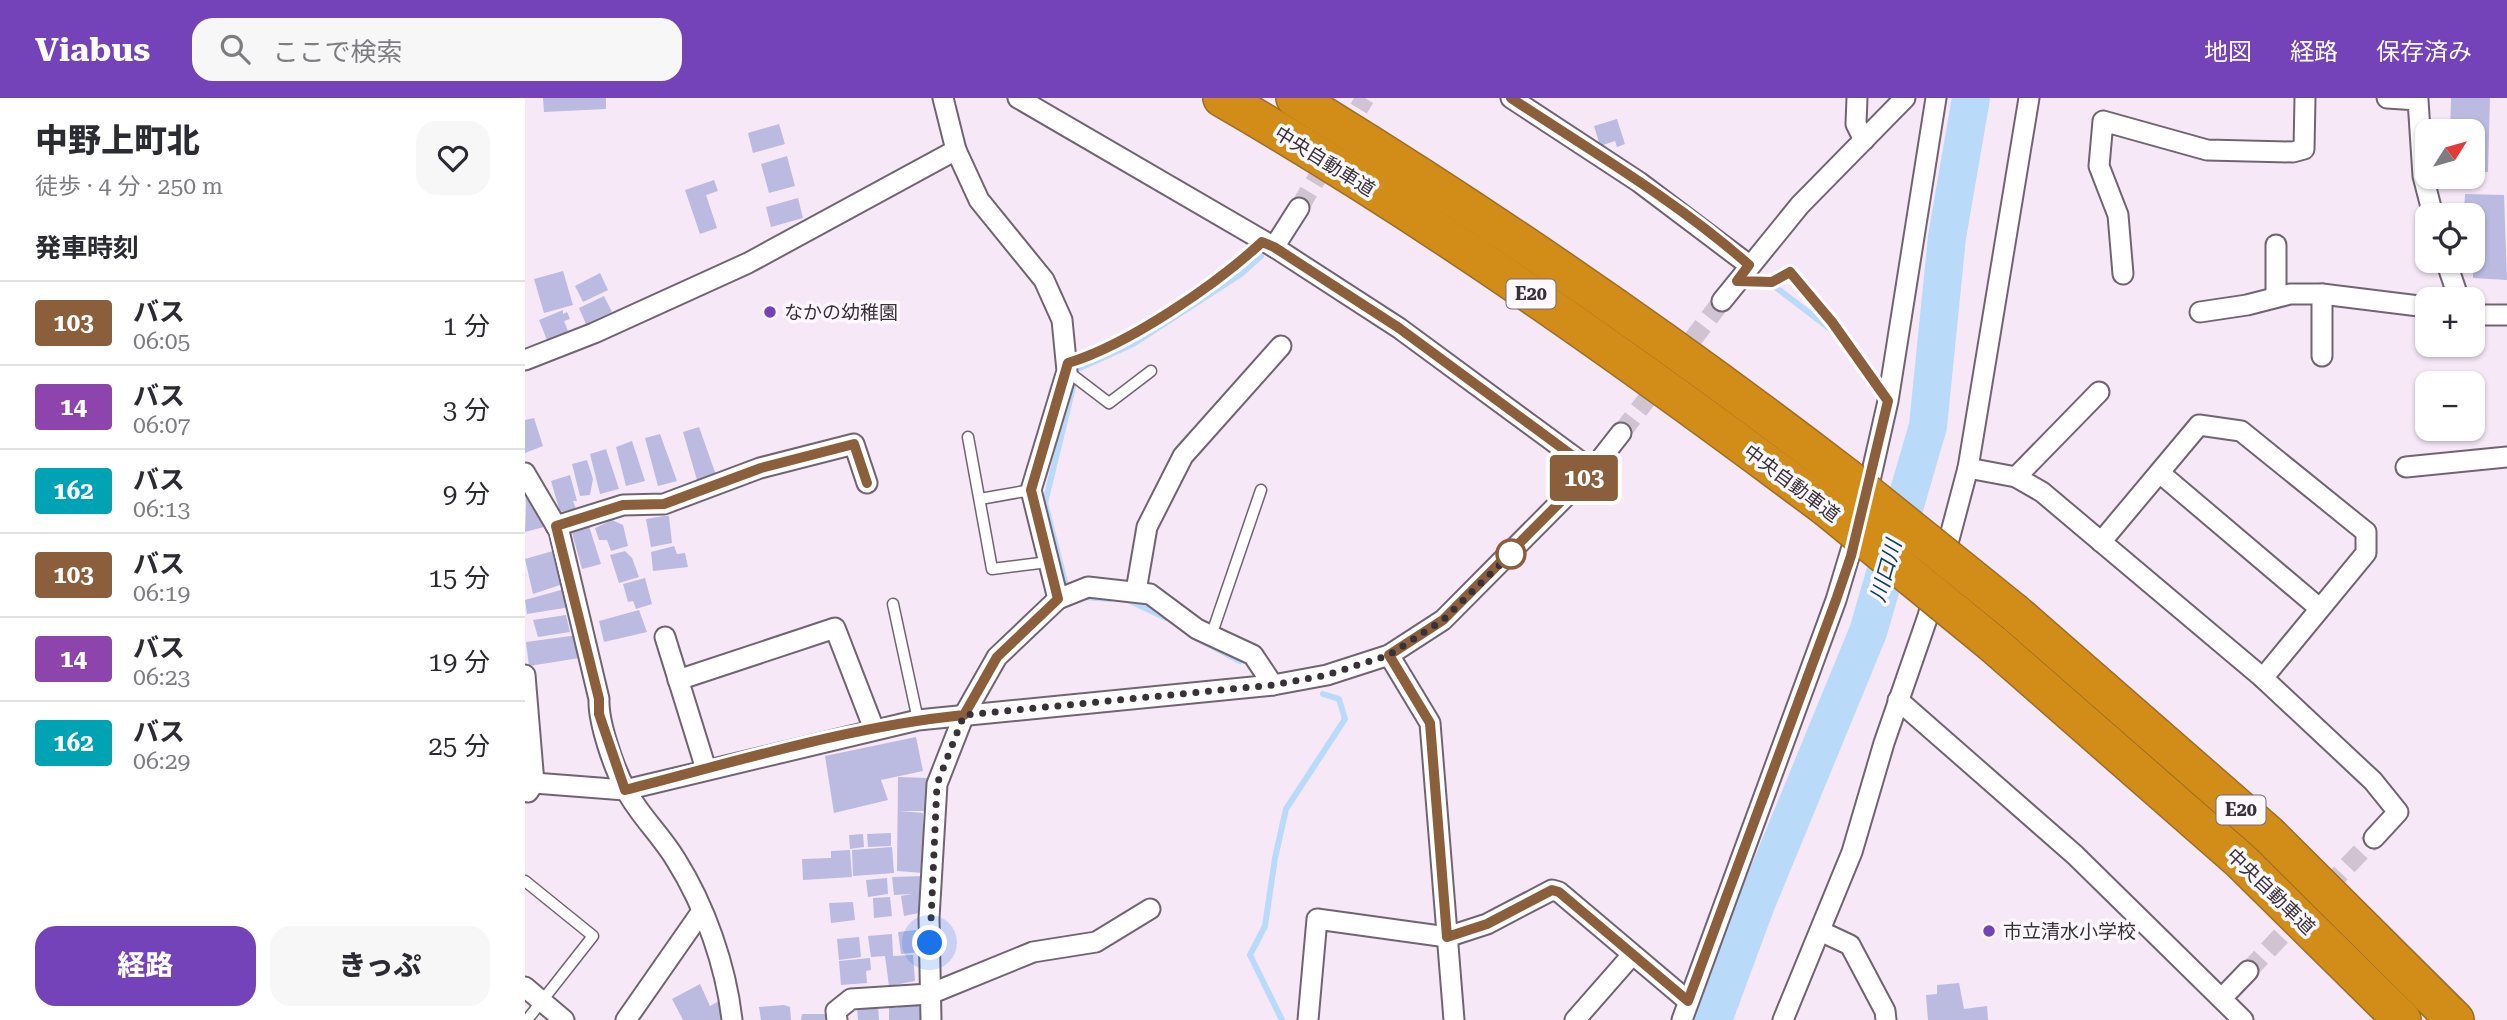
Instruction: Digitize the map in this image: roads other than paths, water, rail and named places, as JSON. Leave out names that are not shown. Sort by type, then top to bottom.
[{"type":"highway","name":"中央自動車道","points":[[1222,98],[1353,178],[1578,326],[1827,508],[1992,643],[2241,861],[2402,1020]]},
{"type":"highway","name":"中央自動車道","points":[[1295,98],[1577,279],[1722,382],[1845,476],[2015,613],[2268,834],[2455,1020]]},
{"type":"street","points":[[943,98],[956,150],[979,200],[1044,280],[1062,320],[1068,367],[1031,490],[1058,599]]},
{"type":"street","points":[[1018,98],[1268,245],[1399,328],[1592,470]]},
{"type":"street","points":[[1511,98],[1639,183],[1743,273]]},
{"type":"street","points":[[1857,98],[1856,124],[1864,140]]},
{"type":"street","points":[[1722,301],[1800,205],[1905,98]]},
{"type":"street","points":[[1308,1020],[1317,919],[1447,937],[1487,924],[1552,890],[1559,892],[1632,956],[1685,1011],[1851,556],[1888,401],[1936,98]]},
{"type":"street","points":[[1783,1020],[1852,852],[1898,700],[1928,616],[1968,468],[2029,98]]},
{"type":"street","points":[[2123,274],[2117,215],[2099,166],[2103,121],[2207,150],[2293,152],[2304,149],[2305,98]]},
{"type":"street","points":[[2387,98],[2418,100],[2423,176],[2430,203]]},
{"type":"street","points":[[525,359],[594,333],[748,263],[956,150]]},
{"type":"street","points":[[1268,245],[1299,208]]},
{"type":"street","points":[[2276,245],[2276,296]]},
{"type":"street","points":[[2322,295],[2322,356]]},
{"type":"street","points":[[2200,312],[2247,305],[2276,296],[2322,295],[2415,306]]},
{"type":"street","points":[[2485,315],[2507,315]]},
{"type":"street","points":[[1136,591],[1147,527],[1183,456],[1282,346]]},
{"type":"street","points":[[2016,477],[2099,392]]},
{"type":"street","points":[[2101,542],[2161,474],[2199,425],[2241,431],[2366,531],[2366,553],[2318,607],[2263,678]]},
{"type":"street","points":[[528,788],[625,790],[918,720],[1273,685],[1327,675],[1389,655],[1443,620],[1592,470],[1621,433]]},
{"type":"street","points":[[556,526],[623,505],[664,504],[761,468],[854,444],[867,483]]},
{"type":"street","points":[[2406,467],[2507,457]]},
{"type":"street","points":[[1968,468],[2016,477],[2056,503],[2263,678],[2373,780],[2399,812],[2374,838]]},
{"type":"street","points":[[525,473],[556,526],[599,699],[599,714],[625,790],[676,860],[702,911],[729,990],[731,1020]]},
{"type":"street","points":[[2161,474],[2318,607]]},
{"type":"street","points":[[931,1020],[929,918],[937,784],[964,715],[997,657],[1058,599],[1088,587],[1136,591],[1150,594],[1211,636],[1253,655],[1273,685]]},
{"type":"street","points":[[678,680],[835,628],[874,729]]},
{"type":"street","points":[[665,637],[706,769]]},
{"type":"street","points":[[1389,655],[1430,723],[1454,1020]]},
{"type":"street","points":[[525,675],[528,788]]},
{"type":"street","points":[[1898,700],[2075,855],[2243,1020]]},
{"type":"street","points":[[525,759],[528,788]]},
{"type":"street","points":[[837,1020],[836,1010],[851,999],[930,994],[1033,952],[1096,942],[1150,909]]},
{"type":"street","points":[[626,1020],[702,911]]},
{"type":"street","points":[[1820,931],[1850,945],[1885,1011],[1886,1020]]},
{"type":"street","points":[[1575,1020],[1632,956]]},
{"type":"street","points":[[2222,998],[2248,971]]},
{"type":"street","points":[[525,987],[564,1020]]},
{"type":"lane","points":[[1151,370],[1109,403],[1068,367],[1126,338],[1268,245]]},
{"type":"lane","points":[[1743,273],[1772,282],[1790,272],[1832,322],[1888,401]]},
{"type":"lane","points":[[968,437],[992,569],[1048,562]]},
{"type":"lane","points":[[1211,636],[1261,489]]},
{"type":"lane","points":[[979,499],[1031,490]]},
{"type":"lane","points":[[893,604],[918,720]]},
{"type":"lane","points":[[525,881],[593,936],[527,1020]]},
{"type":"waterway","name":"川口川","points":[[1713,1020],[1756,904],[1868,632],[1928,426],[1947,237],[1971,98]]},
{"type":"waterway","points":[[1080,368],[1133,344],[1241,274],[1261,256]]},
{"type":"waterway","points":[[1774,286],[1833,331]]},
{"type":"waterway","points":[[1066,586],[1045,503],[1073,387]]},
{"type":"waterway","points":[[1083,597],[1110,599]]},
{"type":"waterway","points":[[1128,600],[1166,618]]},
{"type":"waterway","points":[[1189,634],[1240,661]]},
{"type":"waterway","points":[[1282,1020],[1250,955],[1265,926],[1275,858],[1286,809],[1345,719],[1339,699],[1323,694]]},
{"type":"tunnel","points":[[1299,208],[1365,98]]},
{"type":"tunnel","points":[[1621,433],[1722,301]]},
{"type":"tunnel","points":[[2248,971],[2374,838]]},
{"type":"place","name":"なかの幼稚園","points":[[770,312]]},
{"type":"place","name":"市立清水小学校","points":[[1989,931]]}]
